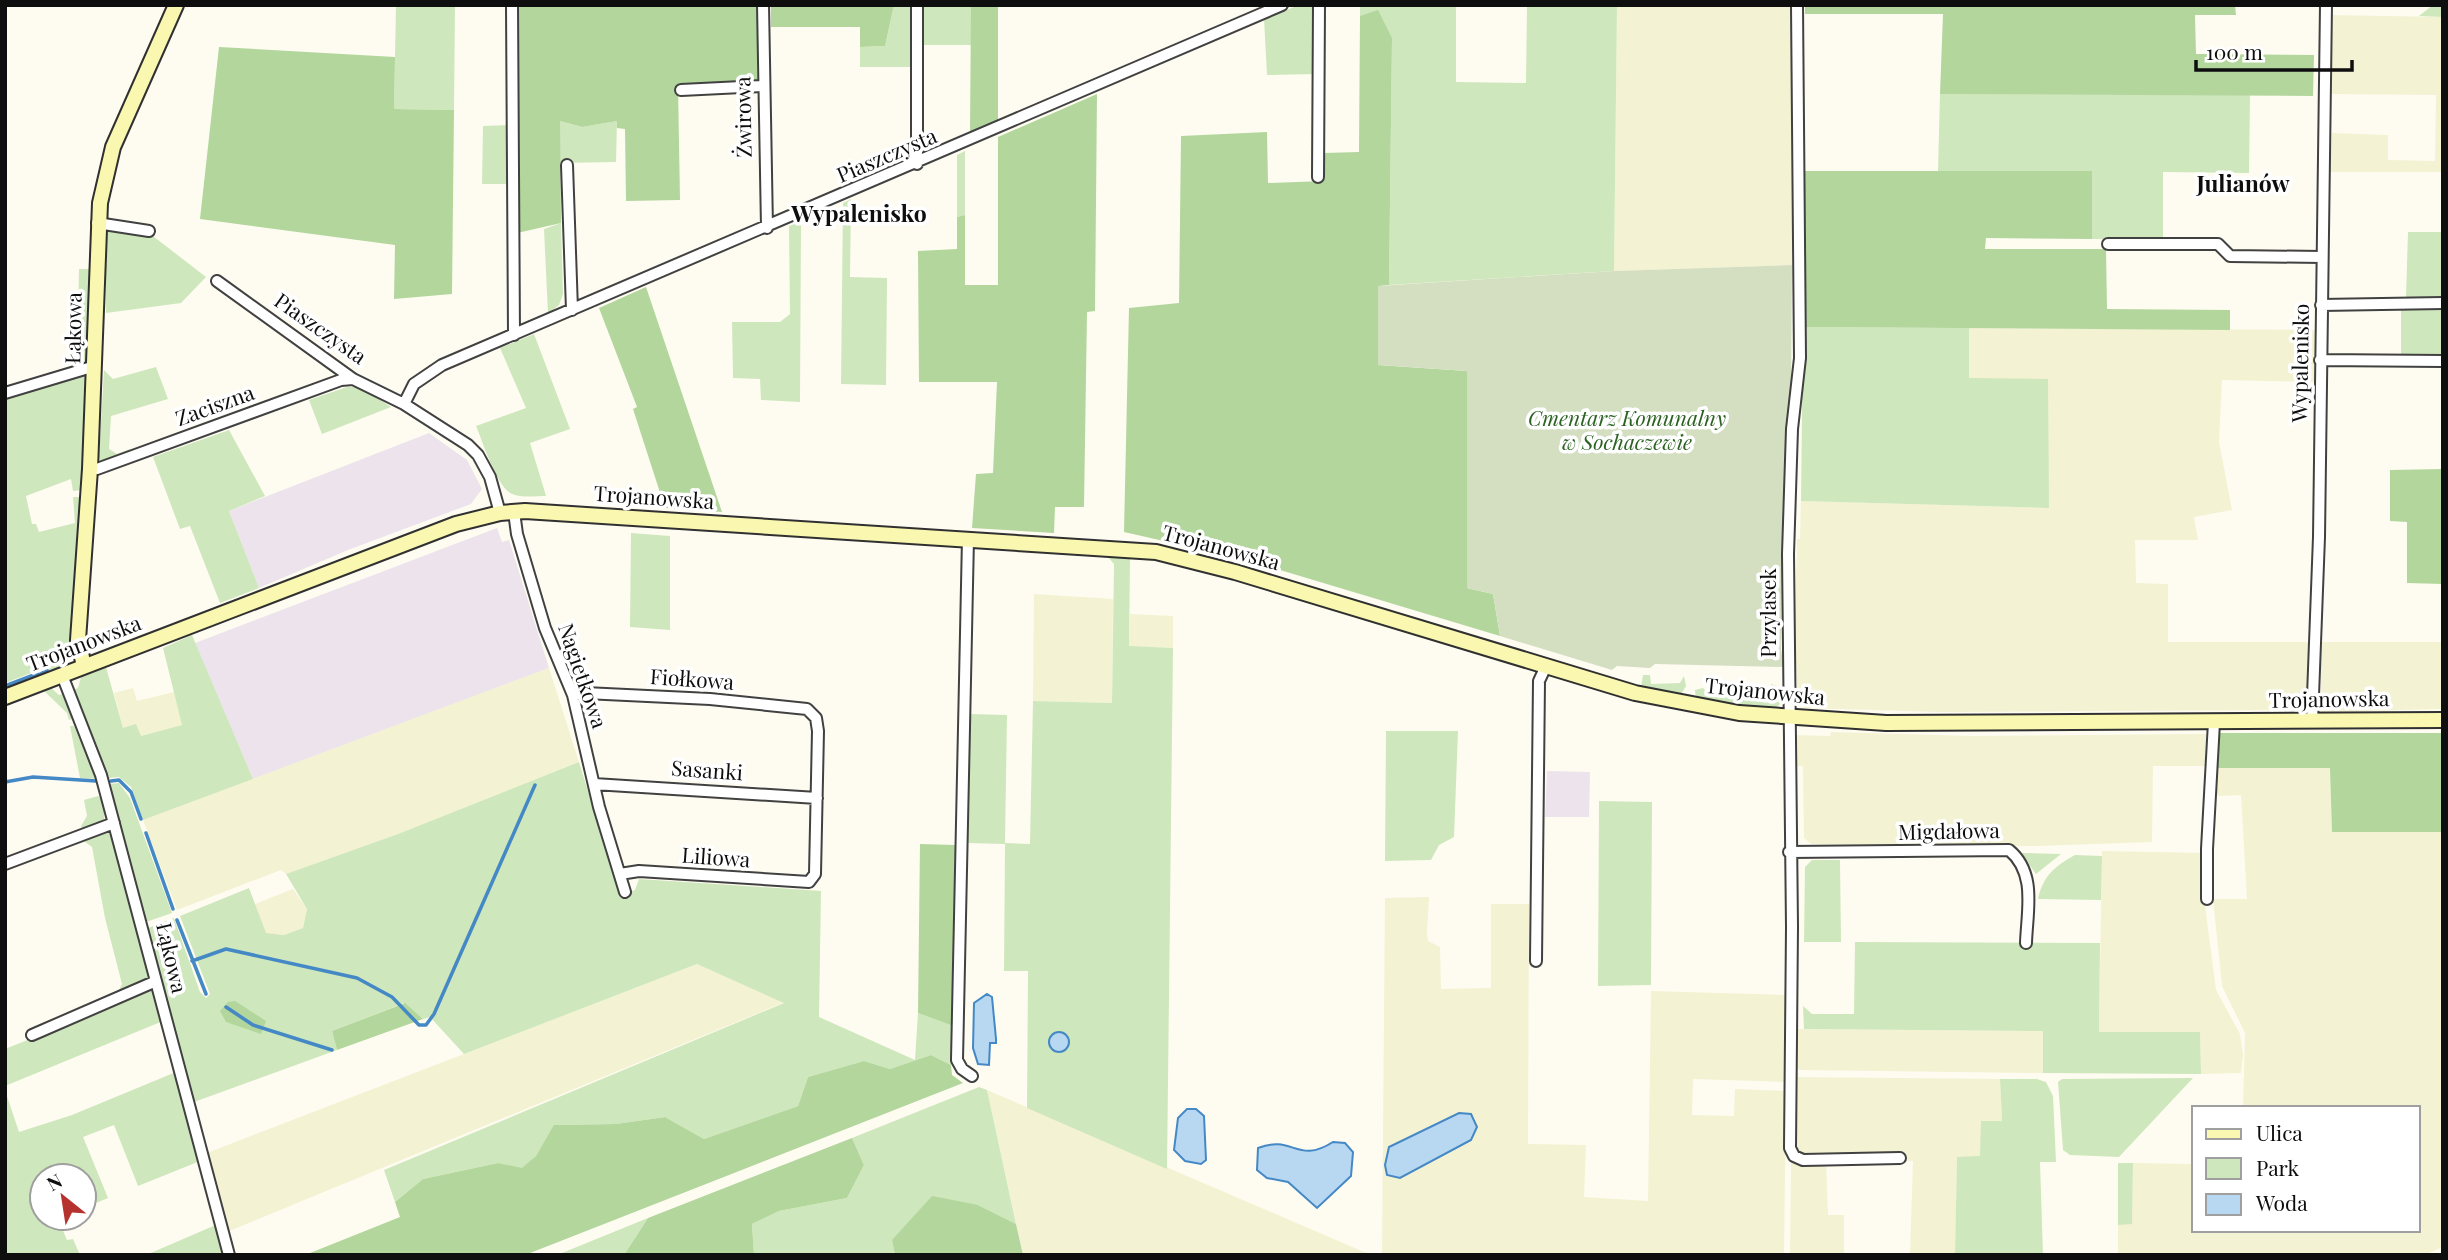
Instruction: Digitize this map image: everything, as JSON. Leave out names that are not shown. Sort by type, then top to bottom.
[{"type":"street","name":"Łąkowa","points":[[84,666],[78,640],[95,366],[97,223],[104,177],[113,147],[176,5]]},
{"type":"street","points":[[512,5],[514,335]]},
{"type":"street","name":"Żwirowa","points":[[763,5],[762,86],[767,228]]},
{"type":"street","points":[[917,5],[917,164]]},
{"type":"street","name":"Piaszczysta","points":[[404,404],[409,390],[429,372],[1282,5]]},
{"type":"street","points":[[1318,177],[1319,5]]},
{"type":"street","name":"Przylasek","points":[[1797,5],[1800,358],[1792,429],[1788,554],[1790,1148],[1794,1156],[1803,1160],[1900,1158]]},
{"type":"street","name":"Wypalenisko","points":[[2312,722],[2326,5]]},
{"type":"street","points":[[681,90],[762,86]]},
{"type":"street","points":[[567,165],[572,310]]},
{"type":"street","points":[[97,223],[149,231]]},
{"type":"street","points":[[2108,244],[2218,244],[2230,256],[2322,257]]},
{"type":"street","name":"Piaszczysta","points":[[216,281],[353,379],[404,404],[478,455],[507,513]]},
{"type":"street","points":[[2321,305],[2443,303]]},
{"type":"street","points":[[2320,360],[2443,360]]},
{"type":"street","points":[[5,393],[95,366]]},
{"type":"street","name":"Zaciszna","points":[[90,469],[97,469],[341,380],[353,379]]},
{"type":"street","name":"Trojanowska","points":[[5,697],[412,540],[473,518],[507,513],[1121,548],[1196,561],[1635,694],[1690,706],[1789,717],[1886,723],[2443,720]]},
{"type":"street","name":"Nagietkowa","points":[[507,513],[517,534],[545,628],[573,695],[594,784],[625,892]]},
{"type":"street","points":[[968,538],[957,1060],[962,1069],[972,1076]]},
{"type":"street","points":[[1536,961],[1539,681],[1546,666]]},
{"type":"street","name":"Łąkowa","points":[[62,675],[101,775],[146,939],[154,982],[229,1255]]},
{"type":"street","name":"Fiołkowa","points":[[573,695],[710,699],[807,709],[813,712],[818,732],[817,798]]},
{"type":"street","points":[[2207,899],[2214,722]]},
{"type":"street","name":"Sasanki","points":[[594,784],[817,798]]},
{"type":"street","name":"Liliowa","points":[[620,874],[639,871],[810,881],[815,874],[817,798]]},
{"type":"street","points":[[5,864],[114,823]]},
{"type":"street","name":"Migdałowa","points":[[1789,852],[2009,850],[2019,859],[2028,877],[2026,943]]},
{"type":"street","points":[[32,1035],[154,982]]},
{"type":"shaded area","points":[[429,433],[467,460],[482,489],[471,504],[348,550],[259,588],[229,511]]},
{"type":"shaded area","points":[[497,528],[502,542],[509,540],[549,668],[253,779],[195,643]]},
{"type":"shaded area","points":[[1547,771],[1590,772],[1589,817],[1545,817]]},
{"type":"green space","points":[[396,5],[455,5],[454,110],[394,109]]},
{"type":"green space","points":[[514,5],[757,5],[758,83],[678,86],[680,200],[626,201],[625,129],[617,128],[617,121],[582,127],[560,121],[561,223],[517,233]]},
{"type":"green space","points":[[771,5],[894,5],[885,46],[860,47],[860,27],[771,27]]},
{"type":"green space","points":[[894,5],[913,5],[912,67],[860,67],[860,47],[885,46]]},
{"type":"green space","points":[[924,5],[971,5],[971,45],[924,45]]},
{"type":"green space","points":[[971,5],[998,5],[998,123],[970,135]]},
{"type":"green space","points":[[1299,5],[1313,7],[1314,74],[1267,75],[1264,19]]},
{"type":"green space","points":[[1360,5],[1456,5],[1456,82],[1526,83],[1527,5],[1617,5],[1614,271],[1389,285],[1392,38],[1360,16]]},
{"type":"green space","points":[[1617,5],[1793,5],[1792,265],[1614,271]]},
{"type":"green space","points":[[1805,5],[2235,5],[2236,15],[2195,15],[2196,54],[2314,55],[2313,96],[1940,94],[1943,14],[1805,14]]},
{"type":"green space","points":[[2433,5],[2443,5],[2443,17],[2419,16]]},
{"type":"green space","points":[[1378,10],[1392,38],[1389,285],[1379,286],[1378,365],[1467,371],[1467,588],[1493,594],[1500,636],[1243,559],[1124,532],[1129,308],[1179,303],[1181,136],[1267,132],[1268,183],[1324,181],[1324,153],[1359,152],[1360,16]]},
{"type":"green space","points":[[2330,15],[2443,17],[2443,172],[2330,172],[2332,133],[2388,135],[2388,160],[2435,161],[2436,95],[2329,94]]},
{"type":"green space","points":[[219,47],[395,57],[394,109],[454,110],[452,294],[394,299],[395,245],[200,219]]},
{"type":"green space","points":[[1097,94],[1095,311],[1087,312],[1084,507],[1055,507],[1054,533],[972,528],[976,474],[993,473],[997,382],[919,382],[918,251],[957,249],[957,217],[965,215],[965,285],[998,285],[998,137]]},
{"type":"green space","points":[[1940,94],[2250,95],[2249,173],[2163,172],[2163,239],[2092,239],[2092,171],[1938,171]]},
{"type":"green space","points":[[560,121],[582,127],[617,121],[616,162],[560,163]]},
{"type":"green space","points":[[511,125],[511,184],[482,184],[483,126]]},
{"type":"green space","points":[[965,151],[965,215],[957,217],[957,155]]},
{"type":"green space","points":[[1802,171],[2092,171],[2092,239],[1986,238],[1985,249],[2106,249],[2107,309],[2230,310],[2230,330],[1803,327]]},
{"type":"green space","points":[[851,199],[850,277],[887,278],[886,385],[841,384],[843,203]]},
{"type":"green space","points":[[801,222],[800,402],[761,400],[760,379],[733,378],[732,322],[780,322],[790,314],[789,226]]},
{"type":"green space","points":[[561,223],[563,294],[559,305],[548,314],[544,229]]},
{"type":"green space","points":[[106,230],[149,233],[206,277],[181,303],[106,313]]},
{"type":"green space","points":[[2408,232],[2443,232],[2443,297],[2406,297]]},
{"type":"green space","name":"Cmentarz Komunalny w Sochaczewie","points":[[1792,265],[1791,399],[1783,500],[1781,649],[1784,667],[1655,664],[1650,668],[1617,666],[1612,670],[1500,636],[1493,594],[1467,588],[1467,371],[1378,365],[1378,286],[1614,271]]},
{"type":"green space","points":[[79,269],[91,269],[88,285],[90,362],[68,370],[77,360]]},
{"type":"green space","points":[[646,287],[722,512],[665,508],[633,409],[637,407],[599,308]]},
{"type":"green space","points":[[2401,310],[2443,310],[2443,355],[2401,355]]},
{"type":"green space","points":[[1803,327],[1969,328],[1969,378],[2048,379],[2049,508],[1801,501]]},
{"type":"green space","points":[[1969,328],[2317,330],[2316,382],[2222,380],[2219,442],[2232,510],[2194,517],[2198,540],[2135,540],[2136,583],[2168,584],[2168,642],[2311,642],[2309,701],[2302,710],[1939,712],[1804,708],[1798,704],[1795,641],[1797,539],[1800,539],[1801,501],[2049,508],[1969,378]]},
{"type":"green space","points":[[534,334],[570,429],[530,443],[546,496],[524,496],[506,490],[491,463],[476,426],[526,408],[500,348]]},
{"type":"green space","points":[[156,367],[168,399],[111,416],[109,449],[117,454],[130,449],[130,453],[102,462],[99,458],[104,370],[113,379]]},
{"type":"green space","points":[[82,374],[88,375],[82,490],[73,491],[71,479],[26,496],[32,524],[36,524],[39,532],[75,523],[73,497],[82,497],[69,645],[56,650],[57,658],[64,664],[50,671],[47,667],[5,683],[5,398]]},
{"type":"green space","points":[[347,387],[360,387],[391,407],[322,434],[309,400]]},
{"type":"green space","points":[[229,430],[265,496],[229,511],[259,588],[220,603],[190,526],[180,529],[153,457]]},
{"type":"green space","points":[[2443,469],[2443,584],[2407,583],[2407,522],[2390,521],[2390,470]]},
{"type":"green space","points":[[631,533],[670,536],[670,630],[630,627]]},
{"type":"green space","points":[[1107,556],[1130,558],[1129,646],[1173,648],[1167,1169],[1027,1108],[1028,971],[1004,971],[1005,844],[967,843],[969,714],[1007,715],[1005,843],[1030,844],[1033,701],[1112,703],[1114,564]]},
{"type":"green space","points":[[1034,594],[1113,599],[1112,703],[1033,701]]},
{"type":"green space","points":[[1130,614],[1173,616],[1173,648],[1129,647]]},
{"type":"green space","points":[[192,635],[253,779],[143,820],[131,787],[119,777],[109,778],[73,690],[78,688],[81,677],[106,667],[123,728],[136,724],[141,736],[182,725],[163,648]]},
{"type":"green space","points":[[2321,642],[2443,642],[2443,709],[2321,712]]},
{"type":"green space","points":[[549,668],[579,762],[398,834],[286,874],[281,870],[177,910],[143,820]]},
{"type":"green space","points":[[1643,675],[1650,675],[1651,684],[1680,683],[1684,676],[1686,686],[1680,696],[1641,687]]},
{"type":"green space","points":[[1771,684],[1780,687],[1780,704],[1770,712],[1702,703],[1696,698],[1695,690],[1703,688],[1710,695],[1770,697]]},
{"type":"green space","points":[[51,688],[59,695],[63,694],[72,719],[69,720],[67,713],[43,690]]},
{"type":"green space","points":[[133,688],[137,701],[174,692],[183,725],[141,736],[123,728],[114,693]]},
{"type":"green space","points":[[70,726],[74,726],[97,779],[80,778]]},
{"type":"green space","points":[[1386,731],[1458,731],[1454,837],[1439,845],[1431,860],[1385,861]]},
{"type":"green space","points":[[1831,732],[1971,736],[2206,734],[2206,766],[2153,766],[2152,842],[2038,846],[1811,844],[1804,838],[1803,766],[1795,766],[1793,735],[1830,736]]},
{"type":"green space","points":[[2217,733],[2443,733],[2443,832],[2332,832],[2330,768],[2216,768]]},
{"type":"green space","points":[[579,762],[620,895],[635,890],[639,879],[821,891],[819,1017],[915,1060],[918,1013],[953,1026],[951,1065],[931,1055],[890,1069],[864,1061],[808,1077],[798,1106],[704,1139],[665,1117],[616,1124],[555,1125],[536,1156],[522,1169],[498,1163],[423,1179],[395,1202],[384,1170],[784,1003],[697,964],[464,1054],[430,1017],[423,1019],[404,1003],[332,1031],[337,1050],[194,1102],[148,928],[174,918],[200,992],[206,998],[210,994],[180,916],[249,888],[266,933],[284,935],[303,928],[307,909],[286,874],[398,834]]},
{"type":"green space","points":[[2216,768],[2330,768],[2332,832],[2443,832],[2443,1247],[2424,1255],[2118,1255],[2118,1225],[2132,1223],[2133,1163],[2192,1164],[2192,1232],[2420,1232],[2420,1106],[2243,1106],[2245,1033],[2222,986],[2213,899],[2247,899],[2241,795],[2219,796],[2215,792]]},
{"type":"green space","points":[[119,783],[130,798],[172,913],[149,921],[146,921],[110,784]]},
{"type":"green space","points":[[98,796],[105,802],[104,820],[83,832],[81,826],[87,816],[84,800]]},
{"type":"green space","points":[[1599,801],[1652,802],[1651,985],[1598,986]]},
{"type":"green space","points":[[105,831],[114,837],[150,973],[147,982],[116,996],[122,984],[105,918],[92,847],[81,839]]},
{"type":"green space","points":[[920,844],[955,845],[953,1026],[918,1013]]},
{"type":"green space","points":[[2102,851],[2204,853],[2204,898],[2216,990],[2240,1034],[2243,1055],[2241,1073],[2201,1074],[2200,1032],[2099,1032]]},
{"type":"green space","points":[[2021,853],[2061,854],[2036,874]]},
{"type":"green space","points":[[2075,855],[2102,856],[2101,900],[2038,899],[2051,872]]},
{"type":"green space","points":[[1812,860],[1840,860],[1841,942],[1804,942],[1805,867]]},
{"type":"green space","points":[[293,889],[307,909],[303,928],[284,935],[265,933],[255,904]]},
{"type":"green space","points":[[1429,897],[1428,941],[1440,947],[1441,989],[1491,988],[1491,904],[1529,904],[1528,1144],[1586,1145],[1584,1197],[1648,1201],[1651,991],[1787,995],[1787,1082],[1693,1079],[1692,1115],[1734,1116],[1735,1089],[1786,1091],[1784,1255],[1382,1255],[1385,898]]},
{"type":"green space","points":[[1855,942],[2100,943],[2099,1032],[2200,1032],[2201,1074],[2043,1073],[2043,1031],[1804,1029],[1803,1006],[1812,1014],[1854,1014]]},
{"type":"green space","points":[[697,964],[785,1002],[227,1232],[207,1153]]},
{"type":"green space","points":[[153,990],[163,1021],[5,1086],[5,1049]]},
{"type":"green space","points":[[235,1001],[266,1021],[261,1034],[226,1022],[220,1011],[228,1002]]},
{"type":"green space","points":[[405,1003],[423,1019],[337,1050],[332,1031]]},
{"type":"green space","points":[[1794,1029],[2044,1031],[2043,1073],[1801,1070],[1795,1068]]},
{"type":"green space","points":[[931,1055],[951,1065],[952,1075],[963,1083],[525,1255],[305,1255],[400,1217],[395,1202],[423,1179],[498,1163],[522,1168],[536,1156],[554,1125],[616,1124],[665,1117],[704,1139],[798,1106],[808,1077],[864,1061],[890,1069]]},
{"type":"green space","points":[[176,1072],[200,1161],[138,1186],[114,1125],[83,1137],[93,1162],[28,1162],[28,1232],[64,1232],[67,1240],[73,1239],[80,1255],[5,1255],[5,1090],[19,1132],[72,1115]]},
{"type":"green space","points":[[1794,1077],[2000,1079],[2002,1121],[1980,1157],[1957,1157],[1955,1255],[1910,1255],[1913,1161],[1802,1156],[1795,1152]]},
{"type":"green space","points":[[2193,1078],[2119,1157],[2070,1155],[2063,1150],[2058,1082],[2062,1079]]},
{"type":"green space","points":[[2000,1079],[2037,1079],[2046,1082],[2053,1096],[2056,1162],[2040,1162],[2043,1255],[1955,1255],[1957,1157],[1980,1156],[1981,1121],[2002,1121]]},
{"type":"green space","points":[[979,1087],[987,1090],[1016,1224],[978,1205],[892,1240],[895,1255],[754,1255],[752,1224],[779,1211],[847,1198],[864,1165],[852,1138]]},
{"type":"green space","points":[[987,1090],[1364,1252],[1378,1255],[1023,1255]]},
{"type":"green space","points":[[852,1138],[864,1165],[847,1198],[779,1211],[752,1224],[754,1255],[624,1255],[648,1218]]},
{"type":"green space","points":[[1791,1161],[1826,1161],[1828,1215],[1844,1215],[1844,1255],[1790,1255]]},
{"type":"green space","points":[[2118,1163],[2133,1163],[2132,1224],[2118,1225]]},
{"type":"green space","points":[[98,1174],[108,1198],[98,1202]]},
{"type":"green space","points":[[932,1196],[978,1205],[1016,1224],[1023,1255],[895,1255],[892,1240]]},
{"type":"green space","points":[[648,1218],[624,1255],[557,1255]]},
{"type":"green space","points":[[218,1224],[226,1255],[146,1255]]},
{"type":"water","points":[[987,994],[992,997],[996,1039],[996,1043],[990,1043],[989,1065],[978,1064],[973,1048],[974,1003]]},
{"type":"water","points":[[1059,1032],[1066,1035],[1069,1042],[1066,1049],[1059,1052],[1052,1049],[1049,1042],[1052,1035]]},
{"type":"water","points":[[1187,1109],[1196,1109],[1204,1116],[1206,1160],[1201,1164],[1185,1161],[1174,1150],[1178,1118]]},
{"type":"water","points":[[1459,1113],[1471,1114],[1477,1127],[1471,1140],[1400,1178],[1387,1175],[1385,1165],[1389,1147]]},
{"type":"water","points":[[1333,1142],[1345,1143],[1353,1152],[1351,1176],[1317,1208],[1288,1182],[1267,1178],[1257,1170],[1258,1148],[1279,1144],[1311,1151]]},
{"type":"waterway","points":[[5,686],[47,670]]},
{"type":"waterway","points":[[5,782],[33,777],[96,781]]},
{"type":"waterway","points":[[111,781],[119,780],[131,792],[141,819]]},
{"type":"waterway","points":[[192,961],[226,949],[357,978],[392,997],[419,1025],[426,1025],[434,1014],[535,785]]},
{"type":"waterway","points":[[146,833],[173,909]]},
{"type":"waterway","points":[[177,920],[206,994]]},
{"type":"waterway","points":[[226,1007],[253,1025],[332,1050]]},
{"type":"district","name":"Julianów","points":[[2243,184]]},
{"type":"district","name":"Wypalenisko","points":[[859,214]]}]
